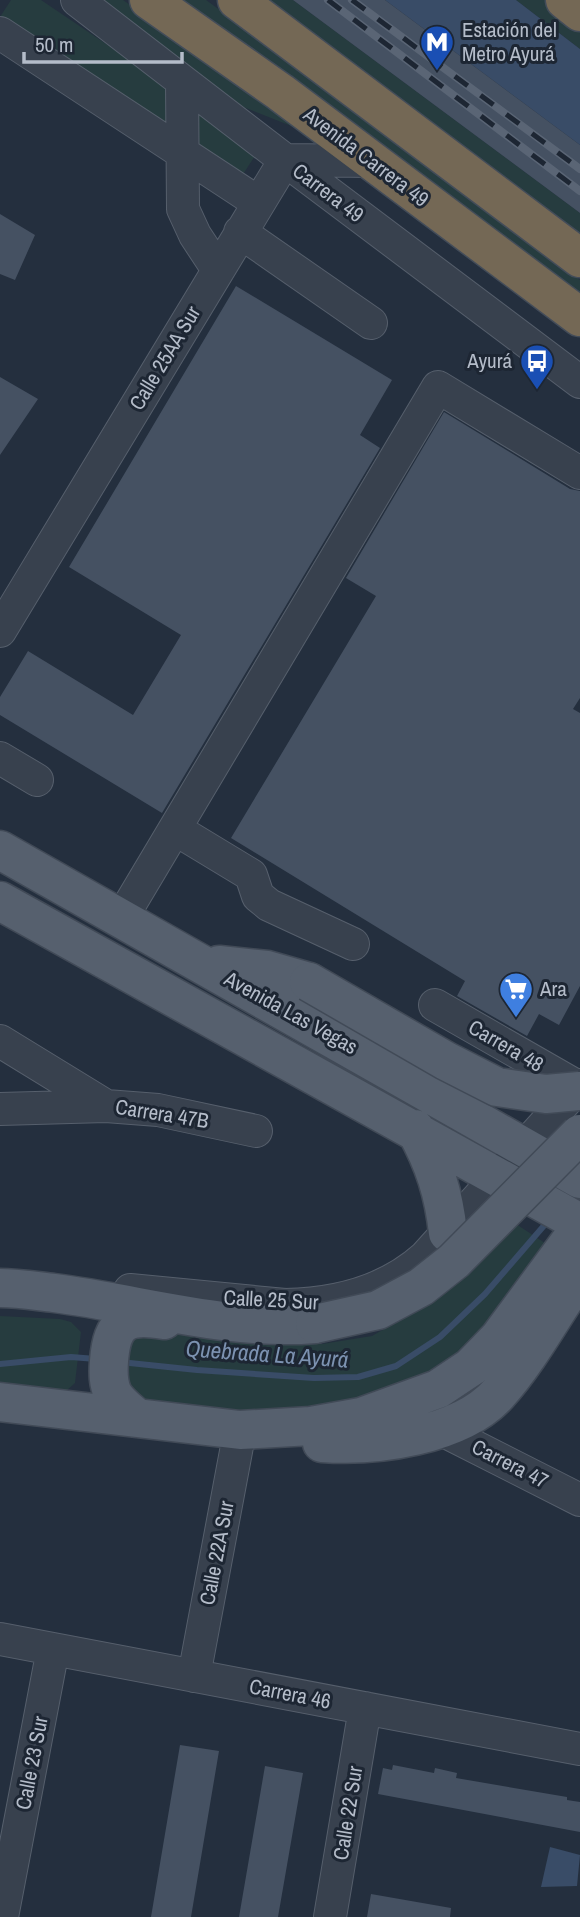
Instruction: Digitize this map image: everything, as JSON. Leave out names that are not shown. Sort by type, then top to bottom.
[{"type":"highway","name":"Avenida Carrera 49","points":[[149,0],[280,92],[580,317]]},
{"type":"highway","points":[[237,0],[580,258]]},
{"type":"highway","points":[[565,0],[580,12]]},
{"type":"main road","name":"Avenida Las Vegas","points":[[0,850],[571,1174]]},
{"type":"main road","name":"Avenida Las Vegas","points":[[0,901],[415,1129],[578,1223]]},
{"type":"main road","points":[[204,965],[267,970],[309,982],[446,1061],[497,1087],[577,1099]]},
{"type":"main road","points":[[439,1097],[501,1104],[577,1099]]},
{"type":"main road","name":"Calle 25 Sur","points":[[0,1288],[89,1298],[249,1325],[279,1327],[315,1324],[378,1310],[421,1287],[454,1261],[577,1099]]},
{"type":"main road","points":[[415,1129],[431,1157],[441,1186],[448,1233]]},
{"type":"main road","points":[[240,1430],[311,1426],[360,1417],[438,1389],[471,1367],[499,1338],[578,1223]]},
{"type":"main road","points":[[0,1402],[240,1430],[324,1443],[400,1437],[440,1429],[477,1410],[496,1396],[580,1276]]},
{"type":"main road","points":[[548,1321],[580,1297]]},
{"type":"main road","points":[[0,1304],[75,1310],[85,1316],[90,1322],[115,1397],[137,1418]]},
{"type":"main road","points":[[61,1409],[82,1393],[120,1326],[141,1317],[227,1330],[315,1324]]},
{"type":"street","name":"Carrera 49","points":[[77,0],[580,383]]},
{"type":"street","points":[[0,33],[259,203]]},
{"type":"street","points":[[182,82],[183,209],[195,235],[218,270]]},
{"type":"street","points":[[285,160],[372,161]]},
{"type":"street","name":"Calle 25AA Sur","points":[[0,631],[285,160]]},
{"type":"street","points":[[240,232],[371,323]]},
{"type":"street","points":[[121,919],[438,387],[580,473]]},
{"type":"street","points":[[0,758],[37,780]]},
{"type":"street","points":[[175,829],[251,875],[258,896],[269,905],[353,944]]},
{"type":"street","name":"Carrera 48","points":[[435,1005],[577,1099]]},
{"type":"street","name":"Carrera 47B","points":[[0,1041],[106,1105],[158,1110],[256,1131]]},
{"type":"street","name":"Calle 25 Sur","points":[[0,1280],[38,1281],[285,1305],[327,1303],[361,1294],[410,1271],[448,1233],[524,1146],[577,1099]]},
{"type":"street","points":[[0,1109],[106,1105]]},
{"type":"street","name":"Carrera 47","points":[[440,1429],[580,1500]]},
{"type":"street","name":"Calle 22A Sur","points":[[194,1676],[240,1430]]},
{"type":"street","name":"Carrera 46","points":[[0,1639],[580,1749]]},
{"type":"street","name":"Calle 23 Sur","points":[[2,1910],[53,1649]]},
{"type":"street","name":"Calle 22 Sur","points":[[330,1917],[365,1708]]},
{"type":"green space","points":[[11,0],[41,0],[260,148],[240,179],[0,17]]},
{"type":"green space","points":[[94,0],[123,0],[319,137],[226,100]]},
{"type":"green space","points":[[181,0],[206,0],[354,107],[580,280],[580,299]]},
{"type":"green space","points":[[263,0],[293,0],[580,213],[580,236]]},
{"type":"green space","points":[[516,0],[545,0],[580,27],[580,49]]},
{"type":"green space","points":[[513,1222],[551,1247],[517,1296],[438,1376],[318,1411],[250,1414],[129,1399],[122,1344],[142,1331],[322,1344],[372,1336],[405,1317]]},
{"type":"green space","points":[[0,1316],[71,1322],[81,1332],[75,1383],[66,1391],[0,1390]]},
{"type":"water","points":[[385,0],[516,0],[580,49],[580,145]]},
{"type":"water","points":[[550,1847],[580,1855],[577,1886],[541,1887]]},
{"type":"building","name":"Estación del Metro Ayurá","points":[[293,0],[385,0],[580,145],[580,213]]},
{"type":"building","points":[[0,214],[35,235],[15,280],[0,274]]},
{"type":"building","points":[[236,286],[392,380],[360,435],[380,448],[162,813],[0,715],[0,697],[28,651],[133,715],[181,635],[69,567]]},
{"type":"building","points":[[0,377],[38,399],[0,455]]},
{"type":"building","points":[[444,412],[570,489],[580,491],[580,698],[573,709],[580,713],[580,986],[559,1025],[539,1014],[527,1036],[457,996],[465,981],[231,838],[376,596],[346,578]]},
{"type":"building","points":[[180,1745],[219,1751],[191,1917],[151,1917]]},
{"type":"building","points":[[393,1765],[434,1773],[435,1768],[457,1773],[456,1778],[567,1797],[567,1800],[580,1802],[580,1832],[378,1794],[383,1768],[392,1770]]},
{"type":"building","points":[[265,1766],[303,1773],[278,1917],[239,1917]]},
{"type":"building","points":[[371,1894],[451,1908],[450,1917],[367,1917]]},
{"type":"waterway","name":"Quebrada La Ayurá","points":[[120,1362],[314,1378],[358,1377],[396,1366],[440,1337],[485,1294],[548,1221]]},
{"type":"waterway","name":"Quebrada La Ayurá","points":[[0,1364],[71,1357],[96,1359]]},
{"type":"railway","points":[[328,0],[580,191]]},
{"type":"railway","points":[[352,0],[580,169]]},
{"type":"place","name":"Estación del Metro Ayurá","points":[[437,72]]},
{"type":"place","name":"Ayurá","points":[[537,391]]},
{"type":"place","name":"Ara","points":[[516,1019]]}]
